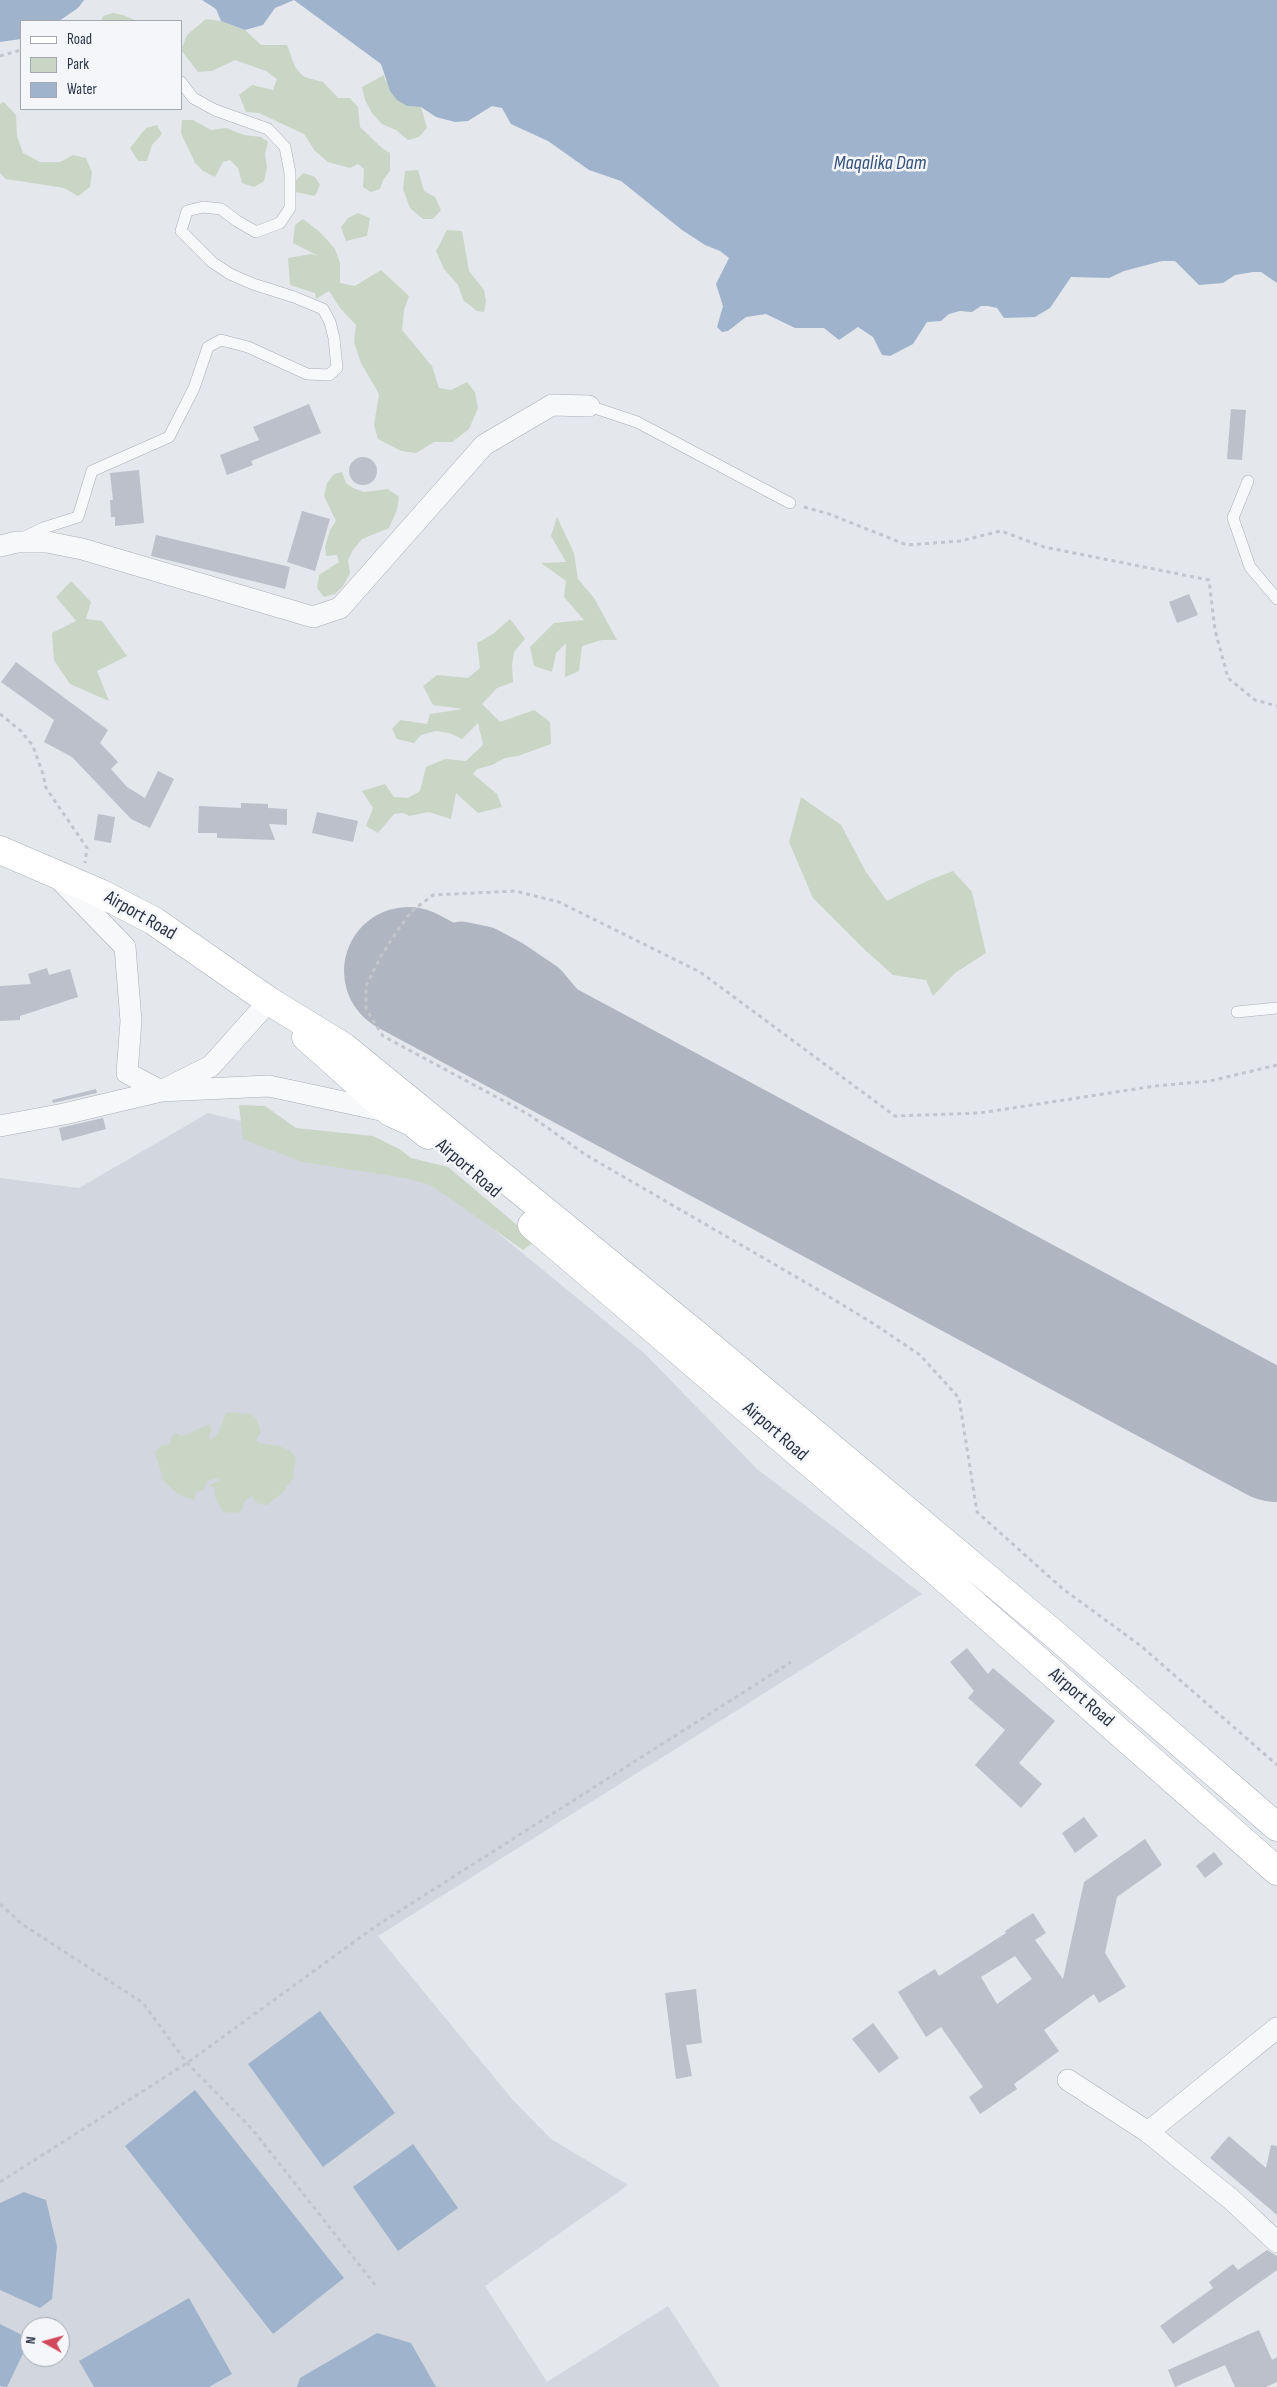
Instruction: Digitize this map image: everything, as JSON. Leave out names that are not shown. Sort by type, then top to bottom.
[{"type":"main road","name":"Airport Road","points":[[0,850],[100,893],[154,922],[269,1001],[344,1047],[666,1310],[1045,1626],[1277,1827]]},
{"type":"main road","name":"Airport Road","points":[[269,1001],[332,1062],[390,1112],[412,1122],[859,1504],[1277,1871]]},
{"type":"street","points":[[8,544],[47,542],[82,549],[313,617],[340,608],[484,446],[552,405],[588,406]]},
{"type":"street","points":[[50,870],[125,947],[131,1021],[127,1073],[160,1091]]},
{"type":"street","points":[[160,1091],[210,1066],[269,1001]]},
{"type":"street","points":[[0,1126],[64,1114],[160,1091],[269,1086],[390,1112]]},
{"type":"street","points":[[1148,2132],[1277,2028]]},
{"type":"street","points":[[1068,2080],[1148,2132],[1232,2200],[1277,2242]]},
{"type":"lane","points":[[8,544],[43,528],[78,517],[92,471],[169,438],[194,388],[208,347],[222,340],[248,347],[307,374],[329,374],[337,368],[330,322],[323,309],[230,274],[212,262],[181,232],[187,212],[202,207],[221,209],[256,232],[280,223],[290,208],[290,173],[285,147],[268,129],[215,110],[193,98],[182,83]]},
{"type":"lane","points":[[588,406],[637,422],[790,503]]},
{"type":"lane","points":[[1248,481],[1233,518],[1250,567],[1277,599]]},
{"type":"lane","points":[[1237,1012],[1277,1008]]},
{"type":"path","points":[[0,56],[20,50]]},
{"type":"path","points":[[790,503],[829,514],[907,545],[960,541],[1001,531],[1044,547],[1209,580],[1215,630],[1228,678],[1255,700],[1277,706]]},
{"type":"path","points":[[0,714],[20,731],[33,746],[46,788],[87,848],[84,869],[100,893]]},
{"type":"path","points":[[1277,1065],[1210,1081],[1155,1086],[980,1113],[894,1116],[700,972],[558,902],[514,891],[433,895],[412,911],[402,924],[381,956],[366,986],[366,1009],[383,1036],[528,1114],[586,1155],[802,1280],[920,1355],[959,1398],[977,1512],[1064,1589],[1141,1646],[1277,1765]]},
{"type":"path","points":[[0,2182],[187,2064],[376,1926],[791,1662]]},
{"type":"path","points":[[0,1904],[22,1924],[143,2003],[187,2064],[252,2129],[376,2286]]},
{"type":"shaded area","points":[[208,1113],[344,1146],[425,1173],[644,1353],[757,1469],[922,1594],[378,1936],[512,2099],[551,2139],[628,2185],[485,2286],[547,2382],[668,2306],[720,2387],[0,2387],[0,1178],[79,1188]]},
{"type":"green space","points":[[113,13],[135,20],[101,20],[103,16]]},
{"type":"green space","points":[[206,19],[221,21],[245,30],[261,45],[287,45],[295,67],[304,77],[323,82],[338,98],[350,98],[358,107],[360,127],[390,153],[390,171],[383,180],[380,189],[371,192],[363,187],[364,169],[358,164],[350,168],[328,162],[315,151],[304,134],[259,113],[246,112],[239,95],[252,85],[273,90],[277,79],[266,71],[235,60],[212,71],[198,72],[182,51],[187,35]]},
{"type":"green space","points":[[384,75],[385,80],[407,106],[421,107],[427,128],[419,137],[408,140],[396,130],[382,124],[372,113],[365,100],[362,87]]},
{"type":"green space","points":[[4,102],[16,115],[17,136],[23,153],[40,162],[60,162],[73,155],[86,158],[92,172],[90,187],[78,196],[64,188],[6,179],[0,173],[0,104]]},
{"type":"green space","points":[[182,120],[193,120],[211,130],[226,128],[244,135],[261,137],[268,142],[265,154],[267,167],[264,181],[254,187],[242,183],[238,168],[230,160],[223,162],[215,177],[203,171],[195,163],[181,133]]},
{"type":"green space","points":[[157,125],[162,134],[152,145],[147,161],[138,161],[130,148],[146,128]]},
{"type":"green space","points":[[418,170],[424,191],[435,197],[441,210],[433,219],[423,219],[410,208],[403,189],[405,171]]},
{"type":"green space","points":[[303,173],[315,177],[320,185],[315,196],[295,192],[292,185]]},
{"type":"green space","points":[[358,213],[370,218],[367,236],[346,241],[341,227],[348,218]]},
{"type":"green space","points":[[303,219],[321,233],[335,249],[340,263],[340,283],[355,286],[381,270],[409,296],[404,310],[402,330],[432,366],[439,388],[451,390],[467,382],[475,392],[478,408],[469,429],[452,442],[434,442],[416,453],[401,451],[378,439],[374,425],[379,394],[361,363],[354,342],[356,325],[340,308],[329,291],[316,299],[315,293],[290,285],[288,258],[311,254],[318,256],[293,243],[295,225]]},
{"type":"green space","points":[[447,230],[462,231],[469,271],[484,290],[486,301],[484,312],[477,311],[463,300],[458,285],[444,269],[436,251]]},
{"type":"green space","points":[[342,472],[346,483],[353,488],[364,492],[388,489],[399,497],[397,510],[389,528],[362,539],[348,560],[350,573],[343,586],[335,594],[324,597],[317,588],[319,575],[339,562],[337,555],[326,556],[325,547],[330,530],[336,521],[324,496],[327,483],[334,474]]},
{"type":"green space","points":[[557,517],[574,553],[578,579],[594,598],[617,640],[602,640],[582,646],[579,671],[565,677],[566,643],[556,653],[552,672],[534,666],[530,647],[554,623],[584,620],[564,597],[566,581],[541,563],[566,562],[551,536]]},
{"type":"green space","points":[[71,581],[91,602],[86,619],[102,621],[127,656],[97,671],[109,701],[70,684],[54,660],[52,633],[76,621],[56,597]]},
{"type":"green space","points":[[510,619],[525,639],[514,652],[512,665],[513,682],[497,688],[482,704],[500,722],[534,710],[550,722],[551,744],[518,756],[505,758],[492,765],[477,769],[473,774],[497,794],[502,807],[478,813],[456,793],[451,819],[429,812],[409,816],[403,813],[394,814],[378,833],[366,826],[373,808],[362,791],[385,784],[394,797],[408,798],[420,791],[426,767],[445,759],[466,761],[483,745],[478,723],[462,739],[449,733],[436,731],[421,735],[414,743],[397,739],[392,729],[400,720],[427,724],[430,714],[463,709],[433,705],[423,686],[437,675],[468,678],[480,668],[477,643],[493,634]]},
{"type":"green space","points":[[801,797],[841,825],[866,872],[887,901],[927,881],[953,871],[972,892],[986,953],[955,973],[933,996],[926,980],[893,975],[813,898],[789,842]]},
{"type":"green space","points":[[239,1105],[265,1106],[296,1128],[373,1136],[401,1150],[411,1158],[448,1167],[536,1241],[523,1250],[431,1185],[406,1178],[302,1162],[243,1139]]},
{"type":"green space","points":[[226,1413],[250,1414],[256,1418],[261,1432],[256,1440],[259,1443],[289,1450],[296,1458],[293,1472],[294,1477],[282,1493],[267,1505],[256,1503],[252,1496],[244,1502],[242,1510],[237,1513],[223,1512],[215,1497],[215,1488],[209,1485],[219,1481],[219,1478],[208,1480],[203,1490],[196,1492],[194,1500],[178,1494],[162,1479],[163,1472],[161,1472],[155,1453],[160,1446],[170,1444],[171,1438],[175,1433],[181,1436],[185,1435],[209,1424],[211,1430],[209,1437],[211,1441],[219,1431]]},
{"type":"water","points":[[0,0],[84,0],[78,8],[60,20],[20,20],[20,39],[0,42]]},
{"type":"water","points":[[202,0],[294,0],[275,8],[263,25],[245,30],[221,21],[216,9]]},
{"type":"water","name":"Maqalika Dam","points":[[294,0],[1277,0],[1277,283],[1261,272],[1253,272],[1235,275],[1223,283],[1199,285],[1175,261],[1162,261],[1124,271],[1109,278],[1071,277],[1050,308],[1035,317],[1004,318],[997,308],[988,306],[981,306],[972,312],[960,311],[949,314],[941,321],[927,322],[913,344],[890,356],[882,355],[873,337],[858,327],[839,340],[824,328],[795,328],[766,314],[746,317],[728,331],[722,332],[717,327],[723,306],[716,284],[729,258],[720,251],[705,245],[682,230],[621,181],[589,170],[548,141],[511,124],[502,108],[492,106],[468,121],[455,122],[436,117],[421,107],[407,106],[397,100],[390,91],[381,64]]},
{"type":"water","points":[[320,2011],[395,2113],[323,2167],[248,2064]]},
{"type":"water","points":[[195,2090],[344,2278],[273,2334],[125,2146]]},
{"type":"water","points":[[413,2144],[458,2208],[398,2251],[353,2187]]},
{"type":"water","points":[[24,2192],[46,2200],[57,2246],[52,2299],[40,2308],[0,2290],[0,2203]]},
{"type":"water","points":[[189,2298],[232,2374],[209,2387],[94,2387],[79,2361]]},
{"type":"water","points":[[0,2324],[20,2334],[20,2360],[7,2387],[0,2386]]},
{"type":"water","points":[[377,2333],[411,2343],[436,2387],[297,2387],[300,2378]]},
{"type":"building","points":[[309,404],[321,433],[251,461],[253,465],[227,475],[220,455],[259,440],[253,427]]},
{"type":"building","points":[[1231,409],[1246,410],[1242,460],[1227,459]]},
{"type":"building","points":[[363,457],[373,461],[377,471],[373,481],[363,485],[353,481],[349,471],[353,461]]},
{"type":"building","points":[[139,470],[144,523],[115,526],[115,517],[111,517],[110,500],[113,500],[110,473]]},
{"type":"building","points":[[302,511],[330,519],[315,571],[287,562]]},
{"type":"building","points":[[156,535],[290,567],[285,589],[151,556]]},
{"type":"building","points":[[1189,594],[1198,615],[1177,623],[1169,602]]},
{"type":"building","points":[[16,662],[108,730],[100,743],[118,762],[111,769],[127,787],[145,798],[158,771],[174,779],[150,828],[131,819],[72,757],[44,742],[54,720],[1,682]]},
{"type":"building","points":[[241,803],[268,804],[268,808],[287,809],[287,825],[269,824],[275,840],[217,838],[217,833],[198,833],[199,806],[241,808]]},
{"type":"building","points":[[317,812],[358,821],[353,842],[312,833]]},
{"type":"building","points":[[98,814],[115,817],[111,843],[94,840]]},
{"type":"building","points":[[47,968],[49,975],[70,969],[78,997],[20,1016],[20,1020],[0,1021],[0,986],[31,984],[28,974]]},
{"type":"building","points":[[96,1089],[97,1093],[53,1103],[52,1100]]},
{"type":"building","points":[[103,1118],[106,1129],[62,1141],[59,1128]]},
{"type":"building","points":[[967,1648],[988,1674],[993,1668],[1055,1721],[1019,1763],[1042,1784],[1021,1808],[975,1765],[1005,1730],[968,1698],[974,1691],[950,1662]]},
{"type":"building","points":[[1084,1817],[1098,1836],[1075,1853],[1062,1833]]},
{"type":"building","points":[[1145,1839],[1162,1865],[1117,1897],[1105,1953],[1126,1987],[1099,2003],[1094,1994],[1044,2030],[1059,2051],[1014,2084],[1017,2089],[980,2114],[969,2097],[983,2087],[941,2027],[926,2037],[898,1992],[935,1969],[939,1976],[1006,1933],[1005,1931],[1033,1913],[1046,1933],[1035,1940],[1063,1979],[1084,1882]],"holes":[[[1015,1956],[1032,1979],[997,2004],[981,1977]]]},
{"type":"building","points":[[1214,1852],[1223,1864],[1205,1878],[1196,1866]]},
{"type":"building","points":[[696,1989],[702,2043],[686,2045],[692,2076],[676,2079],[665,1993]]},
{"type":"building","points":[[873,2023],[899,2058],[879,2073],[852,2039]]},
{"type":"building","points":[[1229,2136],[1266,2168],[1271,2145],[1277,2146],[1277,2215],[1210,2158]]},
{"type":"building","points":[[1267,2250],[1277,2256],[1277,2270],[1173,2344],[1160,2326],[1213,2288],[1209,2282],[1233,2264],[1238,2270]]},
{"type":"building","points":[[1259,2330],[1272,2360],[1277,2357],[1277,2382],[1266,2387],[1235,2387],[1225,2365],[1175,2387],[1168,2370]]},
{"type":"taxiway","points":[[537,1041],[475,1026],[447,1027],[436,1024],[427,1016],[418,1000],[418,985],[424,967],[440,952],[461,947],[485,952],[511,966],[542,987],[569,1019],[583,1044],[598,1061],[642,1098]]},
{"type":"runway","points":[[408,971],[1277,1438]]}]
